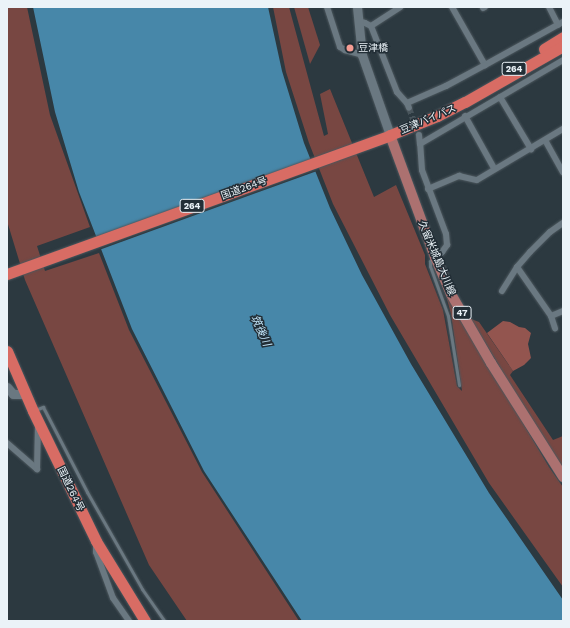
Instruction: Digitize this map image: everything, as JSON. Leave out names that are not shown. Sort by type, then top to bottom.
[{"type":"highway","name":"豆津バイパス","points":[[465,102],[563,37]]},
{"type":"highway","name":"豆津バイパス","points":[[390,135],[465,102],[563,46]]},
{"type":"highway","name":"国道264号","points":[[11,273],[370,141],[390,135]]},
{"type":"highway","name":"国道264号","points":[[7,351],[33,411],[96,541],[145,621]]},
{"type":"main road","name":"久留米城島大川線","points":[[390,135],[435,257],[452,294],[484,351],[563,476]]},
{"type":"street","points":[[327,7],[340,47],[362,55]]},
{"type":"street","points":[[357,7],[362,55],[390,135]]},
{"type":"street","points":[[371,26],[400,7]]},
{"type":"street","points":[[452,7],[485,65]]},
{"type":"street","points":[[358,21],[371,26],[397,92],[408,105],[446,86],[561,23],[548,7]]},
{"type":"street","points":[[420,144],[465,116],[563,60]]},
{"type":"street","points":[[500,97],[531,149]]},
{"type":"street","points":[[465,116],[494,168]]},
{"type":"street","points":[[428,189],[459,176],[477,180],[494,168],[531,149],[563,129]]},
{"type":"street","points":[[419,135],[422,170],[446,234],[447,245],[442,252],[435,257]]},
{"type":"street","points":[[545,140],[563,172]]},
{"type":"street","points":[[502,291],[517,267],[550,232],[563,223]]},
{"type":"street","points":[[517,267],[551,316],[555,328]]},
{"type":"street","points":[[551,316],[563,311]]},
{"type":"street","points":[[7,387],[13,394],[26,394]]},
{"type":"street","points":[[7,444],[37,469],[38,421]]},
{"type":"street","points":[[96,541],[96,552],[113,598],[129,621]]},
{"type":"lane","points":[[435,257],[430,260],[430,266],[448,316],[458,385]]},
{"type":"lane","points":[[33,411],[43,407],[87,492],[142,589],[164,621]]},
{"type":"shaded area","points":[[7,7],[27,7],[50,115],[90,227],[37,246],[45,271],[99,253],[129,330],[202,472],[299,621],[187,621],[149,565],[25,280],[7,221]]},
{"type":"shaded area","points":[[273,7],[289,7],[324,136],[328,134],[320,94],[330,89],[374,197],[396,185],[425,255],[425,264],[443,310],[457,386],[462,391],[451,314],[445,292],[549,467],[563,487],[563,587],[489,483],[390,315],[333,204],[309,143],[286,72]]},
{"type":"shaded area","points":[[294,7],[308,7],[320,45],[310,64]]},
{"type":"shaded area","points":[[471,319],[479,322],[513,371],[510,375],[553,440],[563,436],[563,469],[538,431]]},
{"type":"shaded area","points":[[503,321],[525,328],[531,333],[528,344],[531,358],[524,365],[513,371],[487,333]]},
{"type":"water","name":"筑後川","points":[[33,7],[268,7],[282,71],[304,143],[330,208],[362,275],[411,364],[489,493],[563,600],[563,621],[302,621],[204,471],[132,329],[79,192],[55,112]]},
{"type":"pier","points":[[312,159],[317,171],[99,250],[94,238]]},
{"type":"tunnel","points":[[409,108],[419,135]]},
{"type":"place","name":"豆津橋","points":[[350,48]]}]
